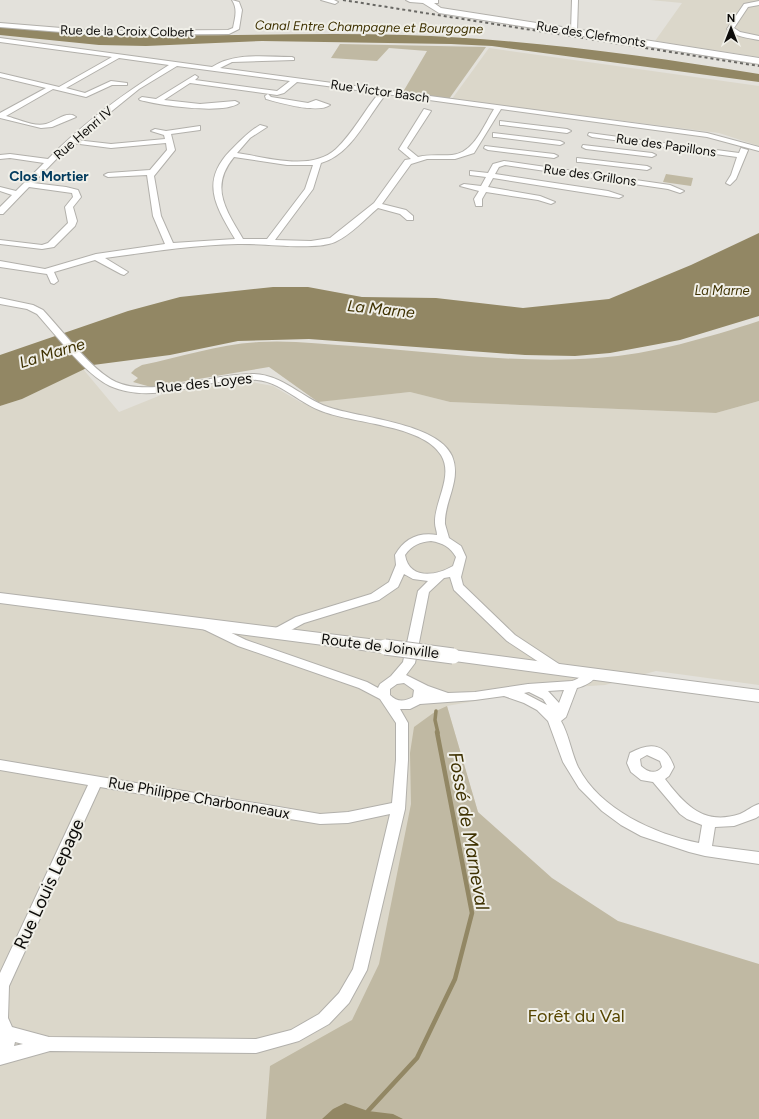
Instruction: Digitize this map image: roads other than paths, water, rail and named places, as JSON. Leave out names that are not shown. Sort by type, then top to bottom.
[{"type":"main road","points":[[410,0],[426,2],[439,0]]},
{"type":"main road","name":"Rue des Clefmonts","points":[[426,2],[439,10],[759,61]]},
{"type":"main road","name":"Route de Joinville","points":[[0,598],[759,696]]},
{"type":"street","name":"Rue de la Croix Colbert","points":[[0,25],[98,33],[229,32],[236,29],[239,17],[239,7],[235,0]]},
{"type":"street","points":[[324,0],[335,2]]},
{"type":"street","points":[[574,31],[575,0]]},
{"type":"street","points":[[759,3],[746,4],[730,29],[738,34],[759,38]]},
{"type":"street","name":"Rue Victor Basch","points":[[0,41],[707,135],[759,149]]},
{"type":"street","points":[[60,89],[118,56]]},
{"type":"street","points":[[158,101],[210,68],[224,62],[232,60],[292,59]]},
{"type":"street","name":"Rue Henri IV","points":[[0,212],[70,140],[137,88],[175,64]]},
{"type":"street","points":[[1,77],[86,95],[111,83],[125,84]]},
{"type":"street","points":[[188,82],[271,93],[282,92],[295,80]]},
{"type":"street","points":[[0,116],[50,88]]},
{"type":"street","points":[[231,154],[296,163],[317,163],[331,157],[338,151],[384,92]]},
{"type":"street","points":[[271,93],[267,97],[268,98],[310,105]]},
{"type":"street","points":[[142,99],[195,107],[223,106],[235,103]]},
{"type":"street","points":[[0,264],[40,272],[50,272],[96,257],[170,246],[240,241],[312,243],[332,240],[377,205],[405,165],[416,159],[455,157],[468,153],[474,147],[499,107]]},
{"type":"street","points":[[416,159],[403,149],[427,111]]},
{"type":"street","points":[[0,116],[40,126],[48,125],[65,117],[72,118]]},
{"type":"street","points":[[548,169],[574,117]]},
{"type":"street","points":[[567,172],[573,169],[580,160],[598,120]]},
{"type":"street","points":[[503,123],[567,131]]},
{"type":"street","points":[[240,241],[216,192],[217,174],[231,154],[252,132],[263,127]]},
{"type":"street","points":[[155,131],[167,133],[197,128]]},
{"type":"street","points":[[167,133],[171,150],[152,172],[154,206],[161,228],[170,246]]},
{"type":"street","points":[[496,135],[560,143]]},
{"type":"street","name":"Rue des Papillons","points":[[592,135],[740,155]]},
{"type":"street","points":[[70,140],[111,146],[169,141]]},
{"type":"street","points":[[730,183],[733,179],[740,155],[749,146]]},
{"type":"street","points":[[488,148],[554,156]]},
{"type":"street","points":[[586,148],[652,155]]},
{"type":"street","points":[[0,157],[10,156],[50,161]]},
{"type":"street","points":[[580,160],[647,168]]},
{"type":"street","points":[[270,241],[309,189],[317,163]]},
{"type":"street","name":"Rue des Grillons","points":[[491,176],[499,164],[548,169],[670,187],[680,190]]},
{"type":"street","points":[[108,175],[152,172]]},
{"type":"street","points":[[473,173],[608,193],[619,196]]},
{"type":"street","points":[[479,204],[478,199],[491,176]]},
{"type":"street","points":[[0,242],[36,247],[51,245],[72,224],[73,221],[69,207],[77,197],[77,194],[72,190],[27,185]]},
{"type":"street","points":[[464,186],[540,198],[551,202]]},
{"type":"street","points":[[0,189],[18,194]]},
{"type":"street","points":[[377,205],[403,212],[410,218]]},
{"type":"street","points":[[96,257],[124,272]]},
{"type":"street","points":[[50,272],[54,281]]},
{"type":"street","name":"Rue des Loyes","points":[[0,301],[35,309],[102,378],[110,382],[135,389],[161,389],[238,377],[266,379],[284,384],[323,409],[425,436],[444,449],[451,465],[440,523]]},
{"type":"street","points":[[426,538],[440,523]]},
{"type":"street","points":[[440,523],[444,540]]},
{"type":"street","points":[[276,633],[300,620],[375,597],[394,584],[402,565],[400,555],[405,547],[414,541],[426,538],[444,540],[454,546],[460,553],[461,561],[457,568],[452,572],[439,577],[427,578],[416,575],[402,565]]},
{"type":"street","points":[[457,568],[456,582],[465,595],[511,638],[558,670]]},
{"type":"street","points":[[416,575],[424,590]]},
{"type":"street","points":[[402,722],[387,700],[384,688],[395,680],[409,663],[424,590],[439,577]]},
{"type":"street","points":[[202,624],[242,643],[363,685],[387,700],[401,706],[415,702],[448,697],[476,696],[528,688],[572,685],[581,683],[592,674]]},
{"type":"street","points":[[8,1033],[50,1044],[256,1046],[294,1036],[315,1025],[334,1009],[344,998],[360,970],[398,809],[402,760],[402,722],[415,702],[421,696],[409,663]]},
{"type":"street","points":[[395,680],[409,679],[417,685],[448,697]]},
{"type":"street","points":[[560,720],[572,685]]},
{"type":"street","points":[[528,688],[547,696],[560,720],[567,757],[575,774],[587,790],[604,806],[645,833],[687,847],[705,851],[759,858]]},
{"type":"street","points":[[505,692],[528,698],[560,720]]},
{"type":"street","name":"Rue Philippe Charbonneaux","points":[[0,765],[320,819],[352,817],[378,810],[398,809]]},
{"type":"street","points":[[658,777],[673,798],[686,812],[702,821],[739,820],[759,809]]},
{"type":"street","name":"Rue Louis Lepage","points":[[0,1020],[1,988],[96,781]]},
{"type":"street","points":[[705,851],[709,822]]},
{"type":"street","points":[[0,1020],[8,1033],[8,1044],[1,1057]]},
{"type":"street","points":[[1,1057],[50,1044]]},
{"type":"water","points":[[0,27],[101,34],[354,34],[494,40],[627,54],[715,67],[759,74],[759,82],[492,46],[262,41],[146,46],[99,45],[0,35]]},
{"type":"water","name":"La Marne","points":[[759,233],[759,316],[680,340],[610,353],[575,356],[525,355],[309,339],[238,341],[170,355],[93,365],[22,399],[0,406],[0,355],[128,311],[180,297],[273,287],[308,287],[362,297],[436,298],[523,308],[609,299],[691,265]]},
{"type":"water","points":[[345,1103],[368,1111],[393,1114],[403,1119],[322,1119],[333,1109]]},
{"type":"waterway","name":"Fossé de Marneval","points":[[436,711],[435,720],[438,733]]},
{"type":"waterway","name":"Fossé de Marneval","points":[[368,1119],[368,1111],[417,1058],[455,979],[472,913],[437,732]]},
{"type":"railway","points":[[343,0],[759,66]]},
{"type":"district","name":"Clos Mortier","points":[[49,176]]},
{"type":"water label","name":"Canal Entre Champagne et Bourgogne","points":[[369,27]]},
{"type":"park label","name":"Forêt du Val","points":[[576,1016]]}]
